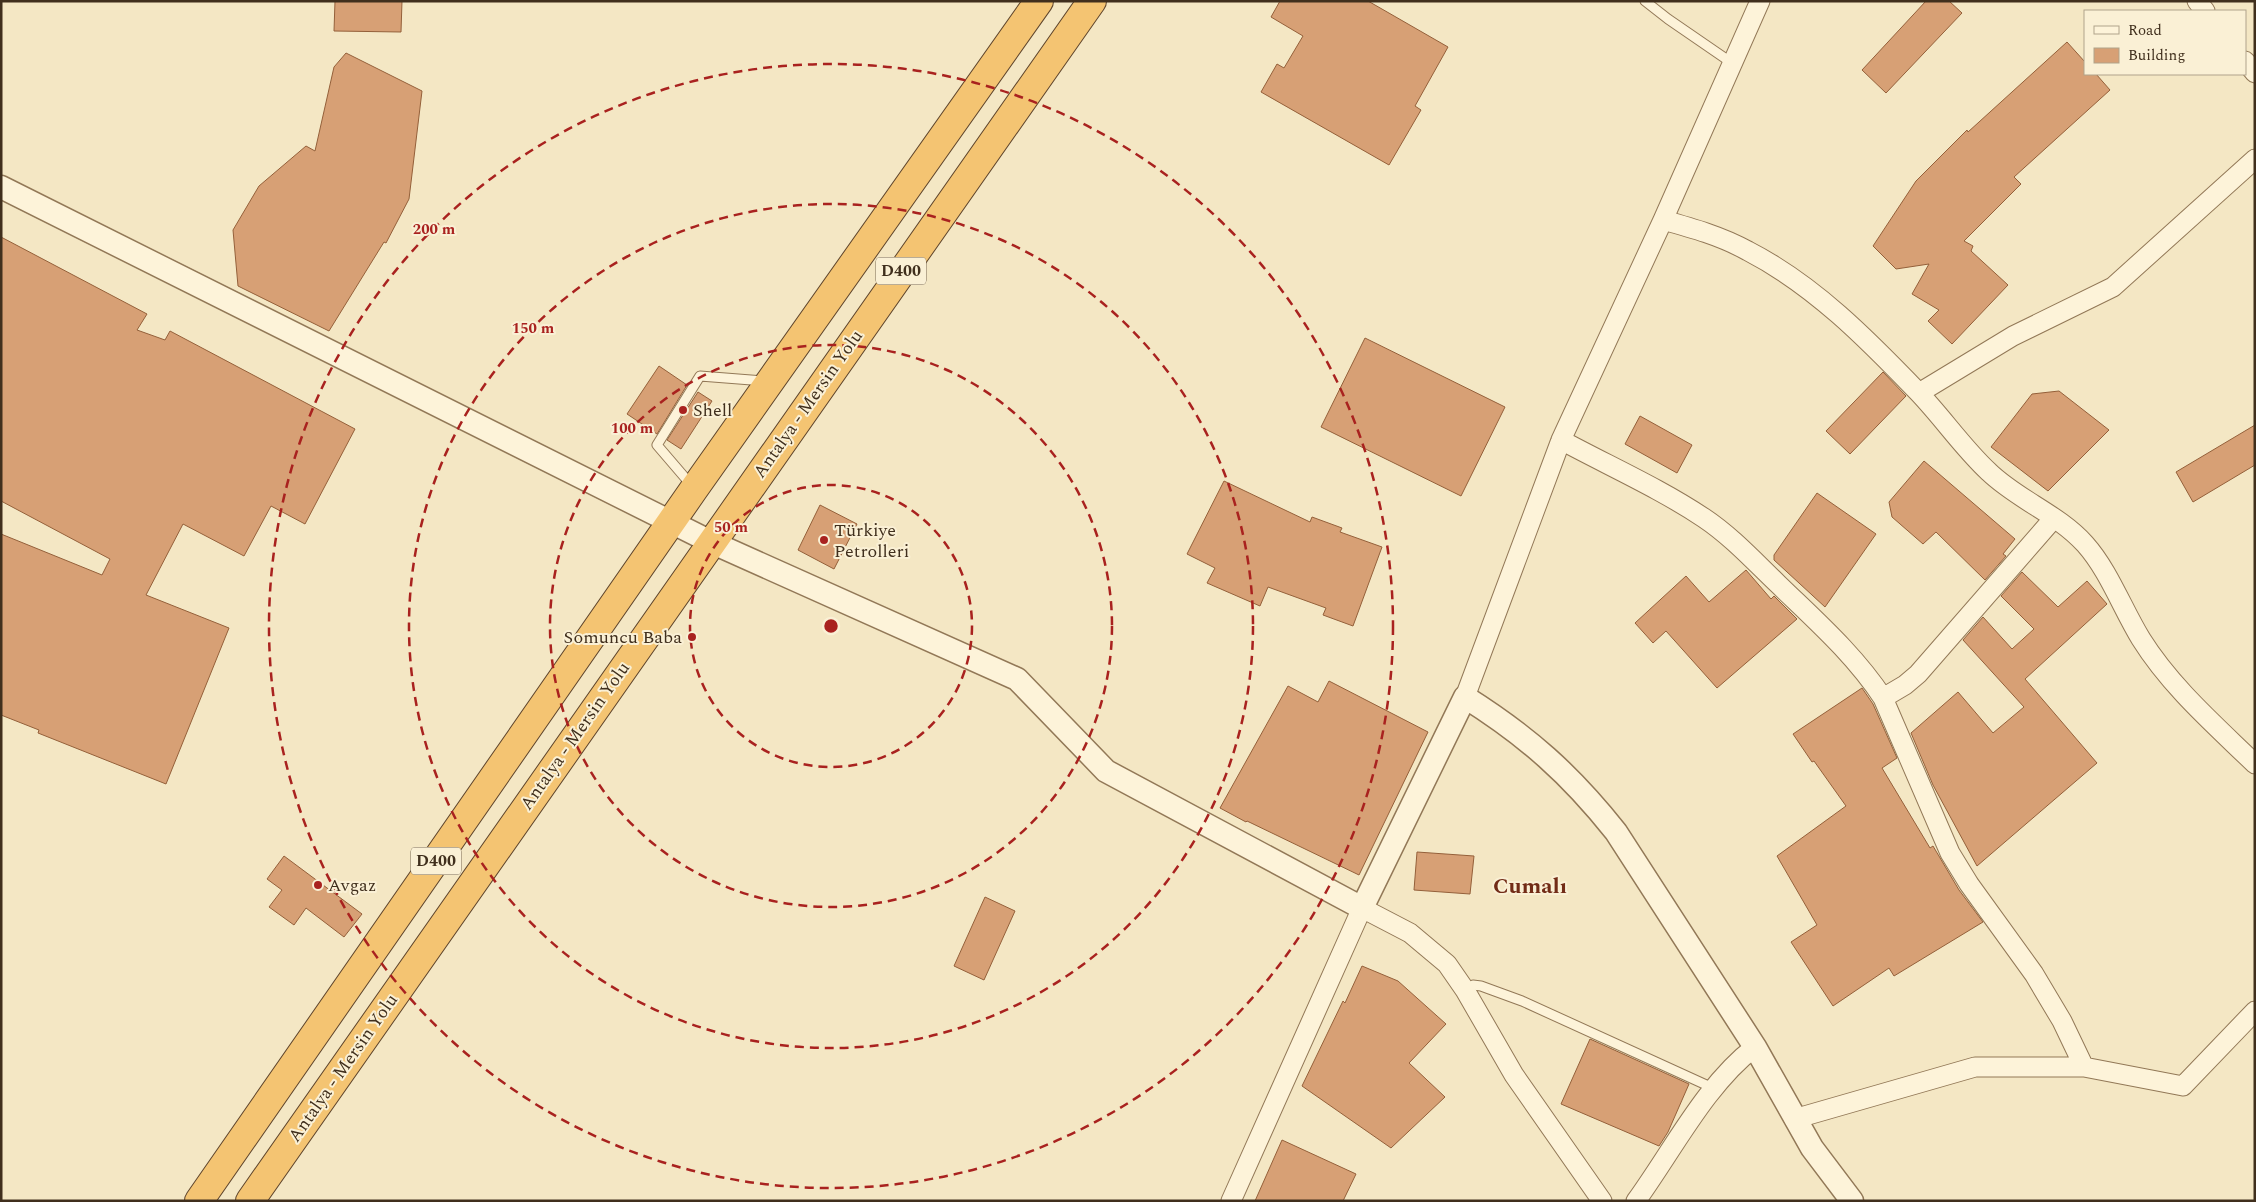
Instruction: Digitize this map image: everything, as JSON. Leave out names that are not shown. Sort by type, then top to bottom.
[{"type":"highway","name":"D400","points":[[200,1201],[694,489],[1038,1]]},
{"type":"highway","name":"Antalya - Mersin Yolu","points":[[250,1201],[1092,1]]},
{"type":"street","points":[[1231,1201],[1362,908],[1465,697],[1561,440],[1663,220],[1760,1]]},
{"type":"street","points":[[2246,62],[2255,73]]},
{"type":"street","points":[[1919,393],[2013,336],[2113,287],[2255,159]]},
{"type":"street","points":[[1,187],[711,542],[1017,679],[1106,771],[1410,933],[1430,948],[1447,964],[1465,990],[1514,1075],[1602,1201]]},
{"type":"street","points":[[1663,220],[1722,239],[1776,266],[1837,313],[1919,393],[1989,472],[2008,489],[2054,518],[2084,542],[2096,558],[2142,639],[2160,666],[2181,691],[2255,764]]},
{"type":"street","points":[[1561,440],[1676,500],[1706,520],[1732,540],[1848,652],[1883,698],[1950,853],[1969,884],[2034,974],[2062,1022],[2084,1067]]},
{"type":"street","points":[[1883,698],[1918,674],[2054,518]]},
{"type":"street","points":[[1465,697],[1500,719],[1561,769],[1616,832],[1755,1047],[1812,1148],[1852,1201]]},
{"type":"street","points":[[1794,1119],[1974,1066],[2084,1067],[2183,1086],[2255,1011]]},
{"type":"street","points":[[1636,1201],[1713,1088],[1737,1061],[1755,1047]]},
{"type":"lane","points":[[1645,1],[1732,63]]},
{"type":"lane","points":[[694,489],[657,445],[700,376],[770,381]]},
{"type":"lane","points":[[1465,990],[1477,985],[1522,1001],[1713,1088]]},
{"type":"building","points":[[335,1],[402,1],[401,32],[334,31]]},
{"type":"building","points":[[1280,1],[1368,1],[1448,47],[1415,106],[1421,110],[1389,165],[1261,92],[1277,64],[1284,68],[1303,36],[1271,17]]},
{"type":"building","points":[[1926,1],[1949,1],[1962,13],[1886,93],[1862,70]]},
{"type":"building","points":[[2067,42],[2084,61],[2084,75],[2097,75],[2110,90],[2014,177],[2021,184],[1964,241],[1973,246],[1971,251],[2008,285],[1952,344],[1928,321],[1939,310],[1912,294],[1929,264],[1896,269],[1873,246],[1916,181],[1967,130],[1968,132]]},
{"type":"building","points":[[346,53],[422,91],[409,199],[386,243],[384,242],[329,331],[238,286],[233,230],[259,186],[306,146],[315,151],[334,67]]},
{"type":"building","points":[[1,237],[147,314],[137,330],[165,340],[170,331],[355,429],[305,524],[271,506],[244,556],[183,524],[146,595],[229,628],[166,784],[38,733],[39,730],[1,715],[1,534],[102,575],[110,559],[1,501]]},
{"type":"building","points":[[1365,338],[1505,407],[1461,496],[1321,427]]},
{"type":"building","points":[[659,366],[687,385],[657,434],[627,414]]},
{"type":"building","points":[[1883,372],[1906,396],[1850,454],[1826,431]]},
{"type":"building","points":[[2059,391],[2109,430],[2048,491],[1991,447],[2032,394]]},
{"type":"building","points":[[698,392],[712,401],[681,449],[667,440]]},
{"type":"building","points":[[1640,416],[1692,445],[1677,473],[1625,444]]},
{"type":"building","points":[[2255,425],[2255,465],[2193,502],[2176,472]]},
{"type":"building","points":[[1924,461],[2015,539],[2003,554],[2006,556],[1985,580],[1936,532],[1923,544],[1892,517],[1889,502]]},
{"type":"building","points":[[1224,481],[1310,522],[1312,517],[1342,528],[1340,532],[1382,547],[1353,626],[1323,615],[1326,608],[1268,587],[1260,606],[1207,583],[1215,568],[1187,554]]},
{"type":"building","points":[[1817,493],[1876,534],[1825,607],[1774,560],[1774,555]]},
{"type":"building","points":[[820,505],[857,524],[834,569],[798,550]]},
{"type":"building","points":[[1746,570],[1771,599],[1774,596],[1797,619],[1717,688],[1666,631],[1653,643],[1635,623],[1686,576],[1709,602]]},
{"type":"building","points":[[2022,572],[2058,607],[2087,581],[2107,604],[2025,679],[2097,763],[1977,866],[1933,785],[1911,733],[1958,692],[1993,733],[2024,707],[1963,640],[1983,617],[2012,649],[2034,629],[2001,596]]},
{"type":"building","points":[[1329,681],[1428,732],[1359,875],[1220,808],[1288,686],[1318,702]]},
{"type":"building","points":[[1862,688],[1873,704],[1897,758],[1882,768],[1930,848],[1933,846],[1959,890],[1983,922],[1894,976],[1889,968],[1833,1006],[1791,942],[1817,925],[1777,856],[1846,806],[1793,734]]},
{"type":"building","points":[[1417,852],[1474,856],[1470,894],[1414,890]]},
{"type":"building","points":[[284,856],[362,914],[344,937],[306,908],[294,925],[269,907],[282,890],[267,879]]},
{"type":"building","points":[[985,897],[1015,911],[984,980],[954,966]]},
{"type":"building","points":[[1362,966],[1398,981],[1446,1024],[1409,1063],[1445,1097],[1391,1148],[1302,1086]]},
{"type":"building","points":[[1590,1039],[1689,1084],[1668,1132],[1659,1146],[1561,1104]]},
{"type":"building","points":[[1282,1140],[1356,1174],[1343,1201],[1255,1201]]},
{"type":"place","name":"Shell","points":[[683,410]]},
{"type":"place","name":"Türkiye Petrolleri","points":[[824,540]]},
{"type":"place","name":"Somuncu Baba","points":[[692,637]]},
{"type":"place","name":"Avgaz","points":[[318,885]]},
{"type":"district","name":"Cumalı","points":[[1530,886]]}]
